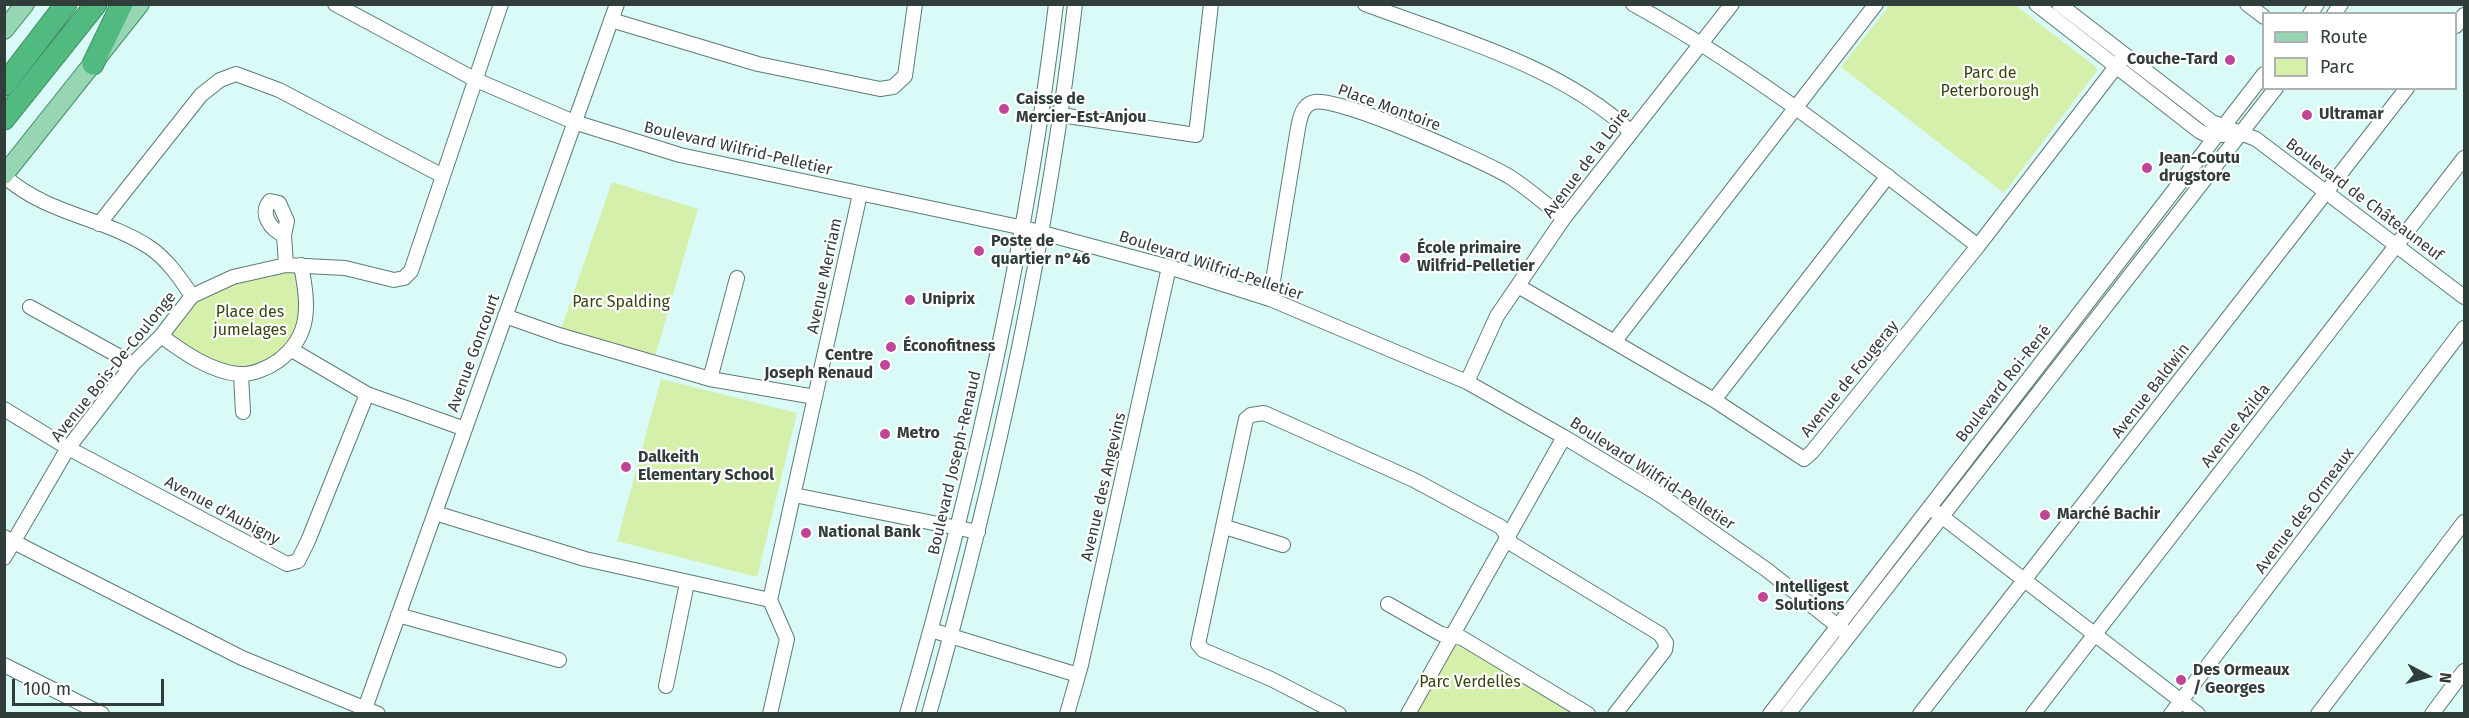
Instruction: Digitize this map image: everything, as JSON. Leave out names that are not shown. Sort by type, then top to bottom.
[{"type":"highway","points":[[11,77],[66,4]]},
{"type":"highway","points":[[11,77],[73,4]]},
{"type":"highway","points":[[4,119],[96,4]]},
{"type":"highway","points":[[93,64],[122,4]]},
{"type":"main road","points":[[4,30],[25,4]]},
{"type":"main road","points":[[4,176],[140,4]]},
{"type":"street","name":"Boulevard Wilfrid-Pelletier","points":[[334,4],[476,80],[574,122],[680,155],[1024,228],[1169,267],[1270,299],[1467,382],[1564,437],[1699,522],[1767,570],[1843,631]]},
{"type":"street","name":"Avenue Bois-De-Coulonge","points":[[4,558],[9,540],[68,448],[133,364],[161,336],[192,296],[233,277],[286,265],[345,268],[394,280],[404,278],[411,271],[501,4]]},
{"type":"street","name":"Avenue Goncourt","points":[[368,712],[398,615],[617,4]]},
{"type":"street","points":[[611,20],[758,64],[880,88],[892,87],[904,76],[915,4]]},
{"type":"street","name":"Boulevard Joseph-Renaud","points":[[907,714],[957,528],[1006,314],[1024,228],[1043,114],[1056,4]]},
{"type":"street","points":[[929,714],[978,532],[1004,420],[1042,233],[1062,115],[1075,4]]},
{"type":"street","points":[[1043,114],[1196,135],[1211,4]]},
{"type":"street","points":[[1365,4],[1480,47],[1548,76],[1605,108],[1630,132]]},
{"type":"street","points":[[1633,4],[1701,43],[1797,107],[1978,246]]},
{"type":"street","name":"Avenue de la Loire","points":[[1467,382],[1497,316],[1564,218],[1732,4]]},
{"type":"street","points":[[1614,342],[1876,4]]},
{"type":"street","name":"Boulevard de Châteauneuf","points":[[2036,4],[2199,131],[2219,131],[2256,139],[2464,297]]},
{"type":"street","name":"Boulevard de Châteauneuf","points":[[2059,4],[2207,119],[2219,131]]},
{"type":"street","points":[[2247,4],[2262,15]]},
{"type":"street","name":"Avenue de Fougeray","points":[[1518,286],[1714,400],[1804,459],[1978,246],[2125,55]]},
{"type":"street","points":[[99,224],[201,95],[220,80],[236,74],[279,90],[443,177]]},
{"type":"street","name":"Boulevard Roi-René","points":[[1788,714],[1930,507],[2262,77]]},
{"type":"street","name":"Boulevard Roi-René","points":[[1770,714],[1943,517],[2274,90]]},
{"type":"street","name":"Avenue Baldwin","points":[[1920,714],[2405,90]]},
{"type":"street","name":"Place Montoire","points":[[1270,299],[1298,128],[1303,110],[1313,102],[1330,103],[1354,111],[1443,146],[1509,177],[1564,218]]},
{"type":"street","name":"Avenue Azilda","points":[[2034,714],[2464,158]]},
{"type":"street","points":[[4,176],[35,200],[99,224],[149,247],[172,268],[192,296]]},
{"type":"street","points":[[1714,400],[1888,176]]},
{"type":"street","name":"Avenue Merriam","points":[[770,600],[860,194]]},
{"type":"street","points":[[284,235],[286,265]]},
{"type":"street","points":[[161,336],[206,364],[241,375],[269,368],[292,350],[305,321],[308,300],[301,265]]},
{"type":"street","name":"Avenue des Angevins","points":[[1067,714],[1078,675],[1169,267]]},
{"type":"street","points":[[710,380],[737,278]]},
{"type":"street","points":[[30,307],[133,364]]},
{"type":"street","points":[[1006,314],[1024,317]]},
{"type":"street","points":[[505,316],[559,335],[710,380],[815,397]]},
{"type":"street","name":"Avenue des Ormeaux","points":[[2171,714],[2464,328]]},
{"type":"street","points":[[292,350],[367,394],[465,429]]},
{"type":"street","points":[[241,375],[243,412]]},
{"type":"street","name":"Avenue d'Aubigny","points":[[4,409],[68,448],[286,564],[298,561],[308,541],[367,394]]},
{"type":"street","points":[[1339,714],[1271,679],[1203,650],[1198,644],[1225,527],[1246,419],[1251,415],[1264,413],[1414,480],[1501,527],[1512,544],[1660,634],[1666,643],[1665,650],[1615,714]]},
{"type":"street","points":[[983,417],[1004,420]]},
{"type":"street","points":[[1408,714],[1564,437]]},
{"type":"street","points":[[794,495],[978,532]]},
{"type":"street","points":[[1930,507],[2198,714]]},
{"type":"street","points":[[435,513],[585,559],[770,600],[787,639],[770,714]]},
{"type":"street","points":[[2318,714],[2464,522]]},
{"type":"street","points":[[1225,527],[1283,544]]},
{"type":"street","points":[[9,540],[242,657],[368,712]]},
{"type":"street","points":[[666,686],[687,583]]},
{"type":"street","points":[[1388,604],[1441,634],[1462,638],[1588,714]]},
{"type":"street","points":[[398,615],[559,660]]},
{"type":"street","points":[[931,630],[1078,675]]},
{"type":"street","points":[[4,665],[102,714]]},
{"type":"street","points":[[2432,714],[2464,671]]},
{"type":"green space","name":"Parc de Peterborough","points":[[1890,5],[2015,5],[2096,67],[2097,71],[2004,193],[1841,67]]},
{"type":"green space","name":"Parc Spalding","points":[[612,182],[698,209],[653,363],[559,335]]},
{"type":"green space","name":"Place des jumelages","points":[[301,265],[307,300],[292,350],[241,375],[161,336],[192,296]]},
{"type":"green space","points":[[661,379],[797,413],[757,577],[617,541]]},
{"type":"green space","name":"Parc Verdelles","points":[[1458,640],[1576,714],[1416,714]]},
{"type":"place","name":"Couche-Tard","points":[[2230,60]]},
{"type":"place","name":"Caisse de Mercier-Est-Anjou","points":[[1004,109]]},
{"type":"place","name":"Ultramar","points":[[2307,115]]},
{"type":"place","name":"Jean-Coutu drugstore","points":[[2147,168]]},
{"type":"place","name":"Poste de quartier n°46","points":[[979,251]]},
{"type":"place","name":"École primaire Wilfrid-Pelletier","points":[[1405,258]]},
{"type":"place","name":"Uniprix","points":[[910,300]]},
{"type":"place","name":"Éconofitness","points":[[891,347]]},
{"type":"place","name":"Centre Joseph Renaud","points":[[885,365]]},
{"type":"place","name":"Metro","points":[[885,434]]},
{"type":"place","name":"Dalkeith Elementary School","points":[[626,467]]},
{"type":"place","name":"Marché Bachir","points":[[2045,515]]},
{"type":"place","name":"National Bank","points":[[806,533]]},
{"type":"place","name":"Intelligest Solutions","points":[[1763,597]]},
{"type":"place","name":"Des Ormeaux / Georges","points":[[2181,680]]}]
